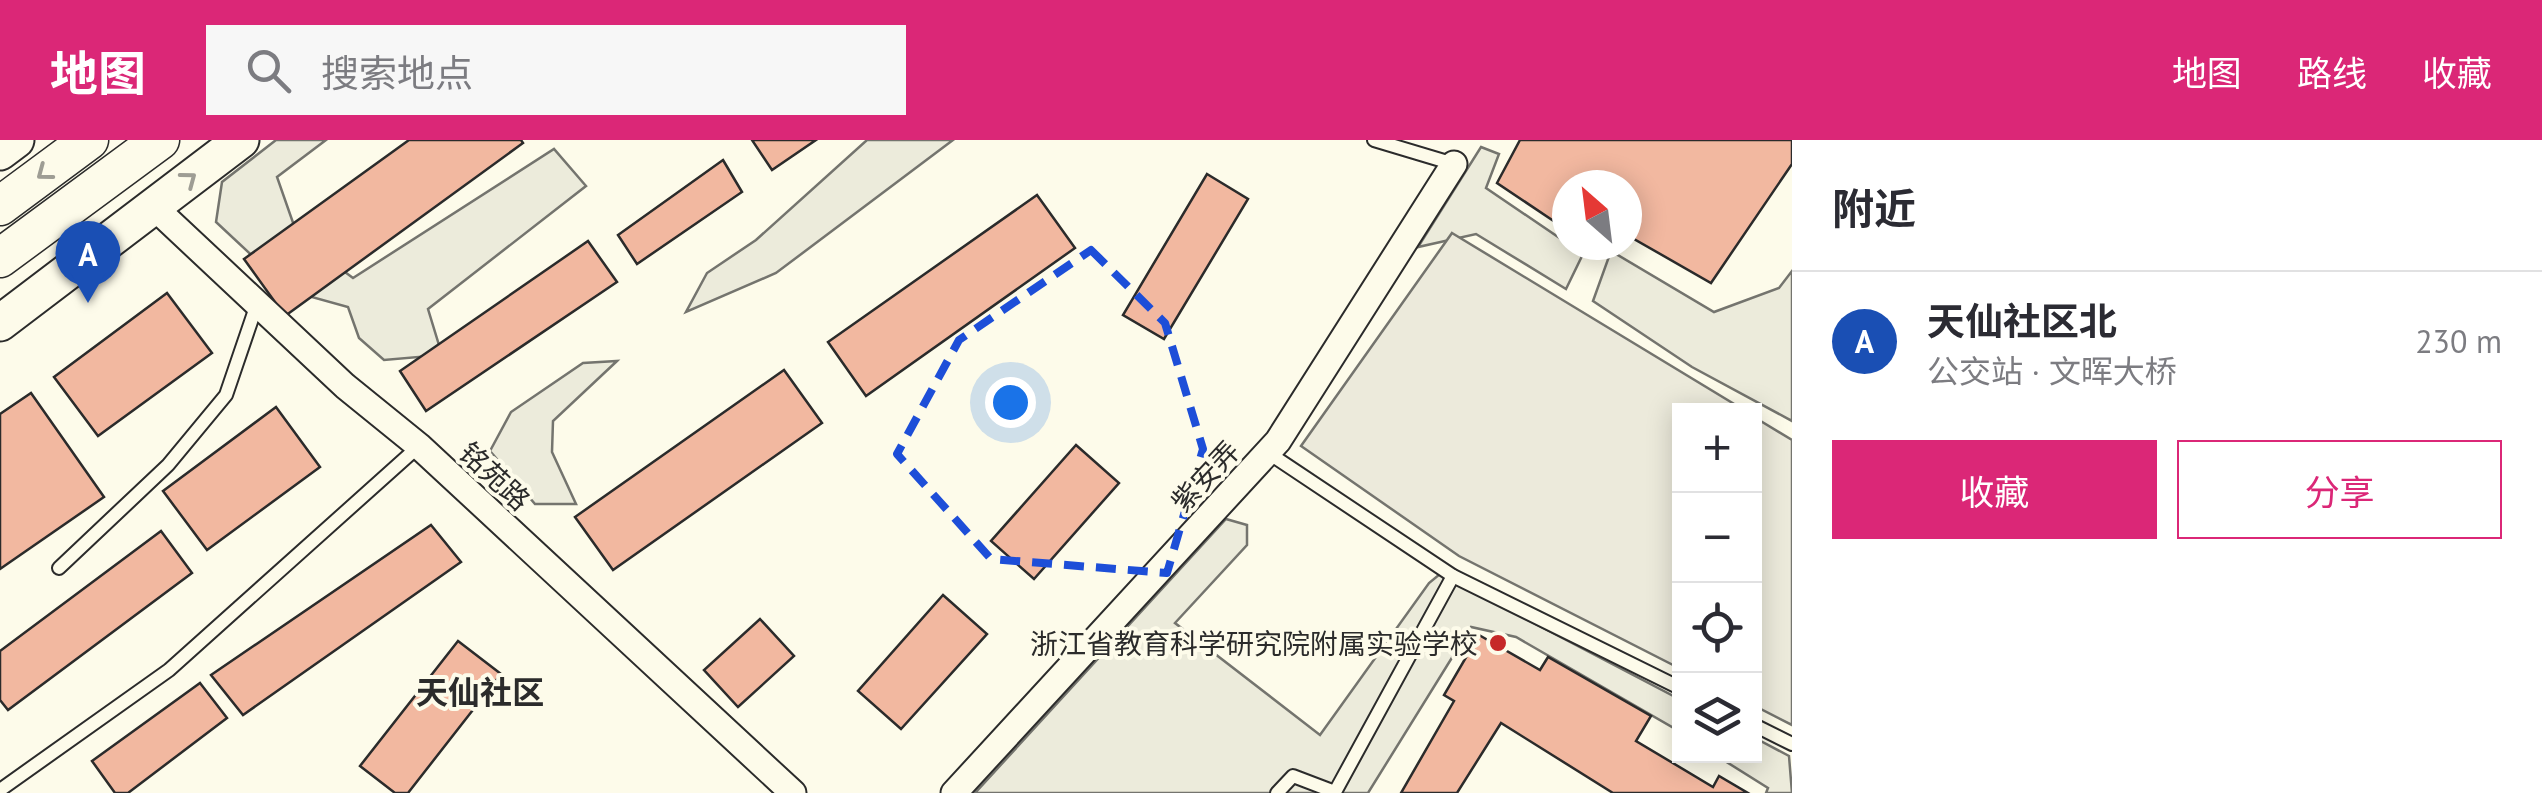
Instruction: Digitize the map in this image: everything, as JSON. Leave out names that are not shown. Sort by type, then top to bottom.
[{"type":"main road","points":[[0,206],[89,140]]},
{"type":"main road","points":[[0,258],[160,140]]},
{"type":"street","points":[[0,152],[16,140]]},
{"type":"street","points":[[0,322],[242,140]]},
{"type":"street","name":"紫安弄","points":[[954,793],[1278,441],[1454,164]]},
{"type":"street","name":"铭苑路","points":[[153,206],[344,386],[419,446],[793,793]]},
{"type":"lane","points":[[1374,140],[1454,164]]},
{"type":"lane","points":[[59,568],[168,465],[226,395],[257,304]]},
{"type":"lane","points":[[0,790],[169,670],[419,446]]},
{"type":"lane","points":[[1268,452],[1453,576],[1672,684]]},
{"type":"lane","points":[[1278,793],[1293,776],[1334,792],[1453,576]]},
{"type":"lane","points":[[1762,729],[1792,744]]},
{"type":"highlighted area","points":[[1091,250],[1165,323],[1203,449],[1167,573],[991,559],[897,454],[959,340]]},
{"type":"shaded area","points":[[276,140],[326,140],[277,177],[298,237],[353,278],[554,149],[586,186],[428,309],[442,355],[384,360],[359,338],[348,307],[290,291],[216,222],[222,182]]},
{"type":"shaded area","points":[[867,140],[953,140],[776,273],[686,312],[707,273],[756,240]]},
{"type":"shaded area","points":[[1481,147],[1499,154],[1486,188],[1552,233],[1552,260],[1580,260],[1566,289],[1476,234],[1418,247]]},
{"type":"shaded area","points":[[1452,233],[1732,403],[1672,403],[1672,664],[1459,556],[1301,446]]},
{"type":"shaded area","points":[[1608,260],[1626,260],[1714,312],[1779,288],[1792,271],[1792,421],[1692,367],[1593,301]]},
{"type":"shaded area","points":[[617,361],[553,421],[552,452],[576,504],[535,504],[490,451],[511,412],[583,363]]},
{"type":"shaded area","points":[[1762,422],[1792,440],[1792,725],[1762,710]]},
{"type":"shaded area","points":[[1226,519],[1247,525],[1247,545],[1175,623],[1320,735],[1429,583],[1440,574],[1672,695],[1672,727],[1516,637],[1471,627],[1368,793],[975,793]]},
{"type":"shaded area","points":[[1762,742],[1789,756],[1792,793],[1766,793],[1768,788],[1728,763],[1762,763]]},
{"type":"building","points":[[409,140],[523,143],[285,316],[244,259]]},
{"type":"building","points":[[752,140],[816,140],[772,170]]},
{"type":"building","points":[[1520,140],[1792,140],[1792,164],[1711,283],[1642,244],[1642,170],[1552,170],[1552,220],[1497,183]]},
{"type":"building","points":[[723,160],[742,192],[637,264],[618,235]]},
{"type":"building","points":[[1207,174],[1248,199],[1164,339],[1123,315]]},
{"type":"building","points":[[1037,195],[1075,248],[866,396],[828,342]]},
{"type":"building","points":[[588,241],[617,282],[426,411],[400,371]]},
{"type":"building","points":[[167,293],[212,353],[98,436],[54,377]]},
{"type":"building","points":[[784,370],[822,423],[613,570],[575,517]]},
{"type":"building","points":[[31,393],[104,497],[0,569],[0,414]]},
{"type":"building","points":[[276,407],[320,467],[207,550],[163,491]]},
{"type":"building","points":[[1076,445],[1119,483],[1034,579],[991,541]]},
{"type":"building","points":[[431,525],[461,562],[243,715],[211,675]]},
{"type":"building","points":[[161,531],[192,573],[8,710],[0,700],[0,651]]},
{"type":"building","points":[[943,595],[987,634],[901,729],[858,691]]},
{"type":"building","points":[[760,619],[794,656],[738,707],[704,670]]},
{"type":"building","points":[[1479,635],[1540,670],[1548,657],[1651,716],[1636,741],[1713,787],[1719,776],[1748,793],[1613,793],[1501,723],[1457,793],[1401,793],[1454,701],[1444,695]]},
{"type":"building","points":[[458,641],[501,674],[408,793],[395,793],[360,766]]},
{"type":"building","points":[[200,683],[227,718],[128,793],[115,793],[92,761]]},
{"type":"place","name":"天仙社区北","points":[[88,303]]},
{"type":"place","name":"浙江省教育科学研究院附属实验学校","points":[[1498,643]]},
{"type":"district","name":"天仙社区","points":[[480,692]]}]
